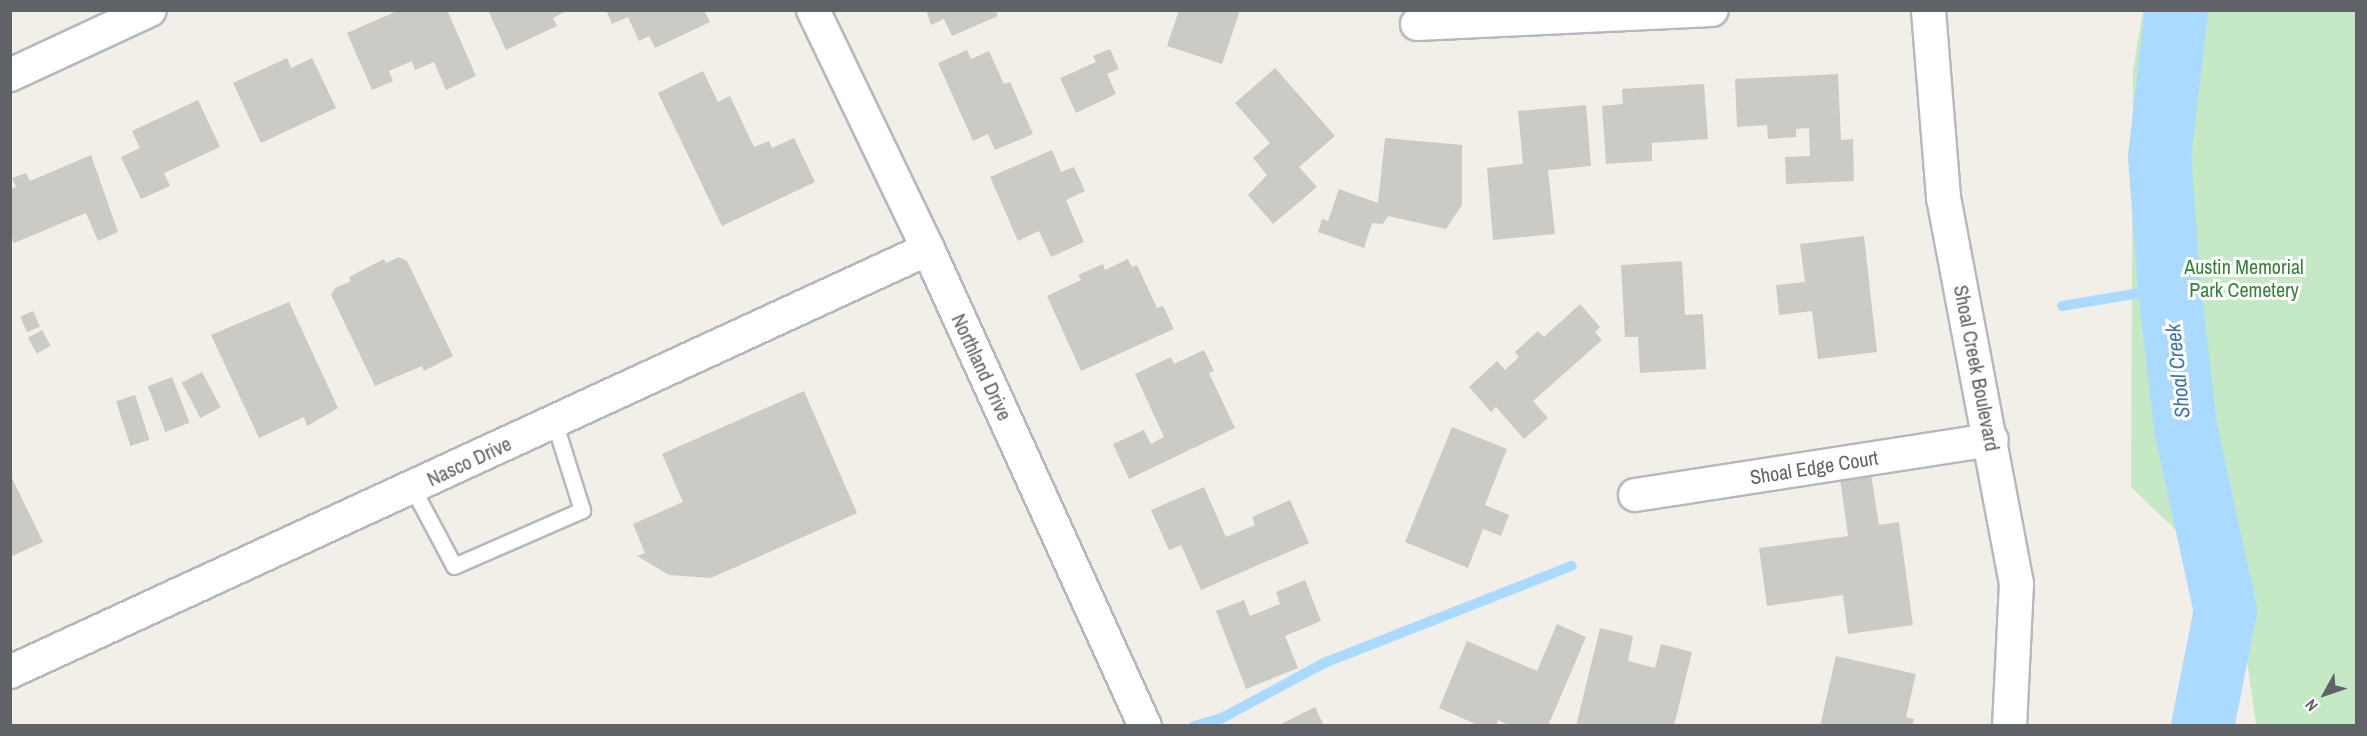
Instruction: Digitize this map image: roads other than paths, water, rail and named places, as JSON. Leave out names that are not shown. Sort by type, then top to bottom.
[{"type":"street","points":[[10,75],[150,10]]},
{"type":"street","name":"Northland Drive","points":[[813,10],[928,249],[1145,726]]},
{"type":"street","points":[[1417,24],[1713,10]]},
{"type":"street","name":"Shoal Creek Boulevard","points":[[1928,10],[1942,197],[1992,440],[2016,583],[2009,726]]},
{"type":"street","name":"Nasco Drive","points":[[10,672],[928,249]]},
{"type":"street","name":"Shoal Edge Court","points":[[1635,495],[1992,440]]},
{"type":"lane","points":[[412,487],[454,566],[582,510],[555,421]]},
{"type":"waterway","name":"Shoal Creek","points":[[2176,10],[2159,156],[2169,288],[2185,427],[2225,610],[2202,726]]},
{"type":"waterway","points":[[2062,306],[2169,288]]},
{"type":"waterway","points":[[1194,726],[1222,718],[1324,663],[1572,566]]},
{"type":"park label","name":"Austin Memorial Park Cemetery","points":[[2244,278]]}]
